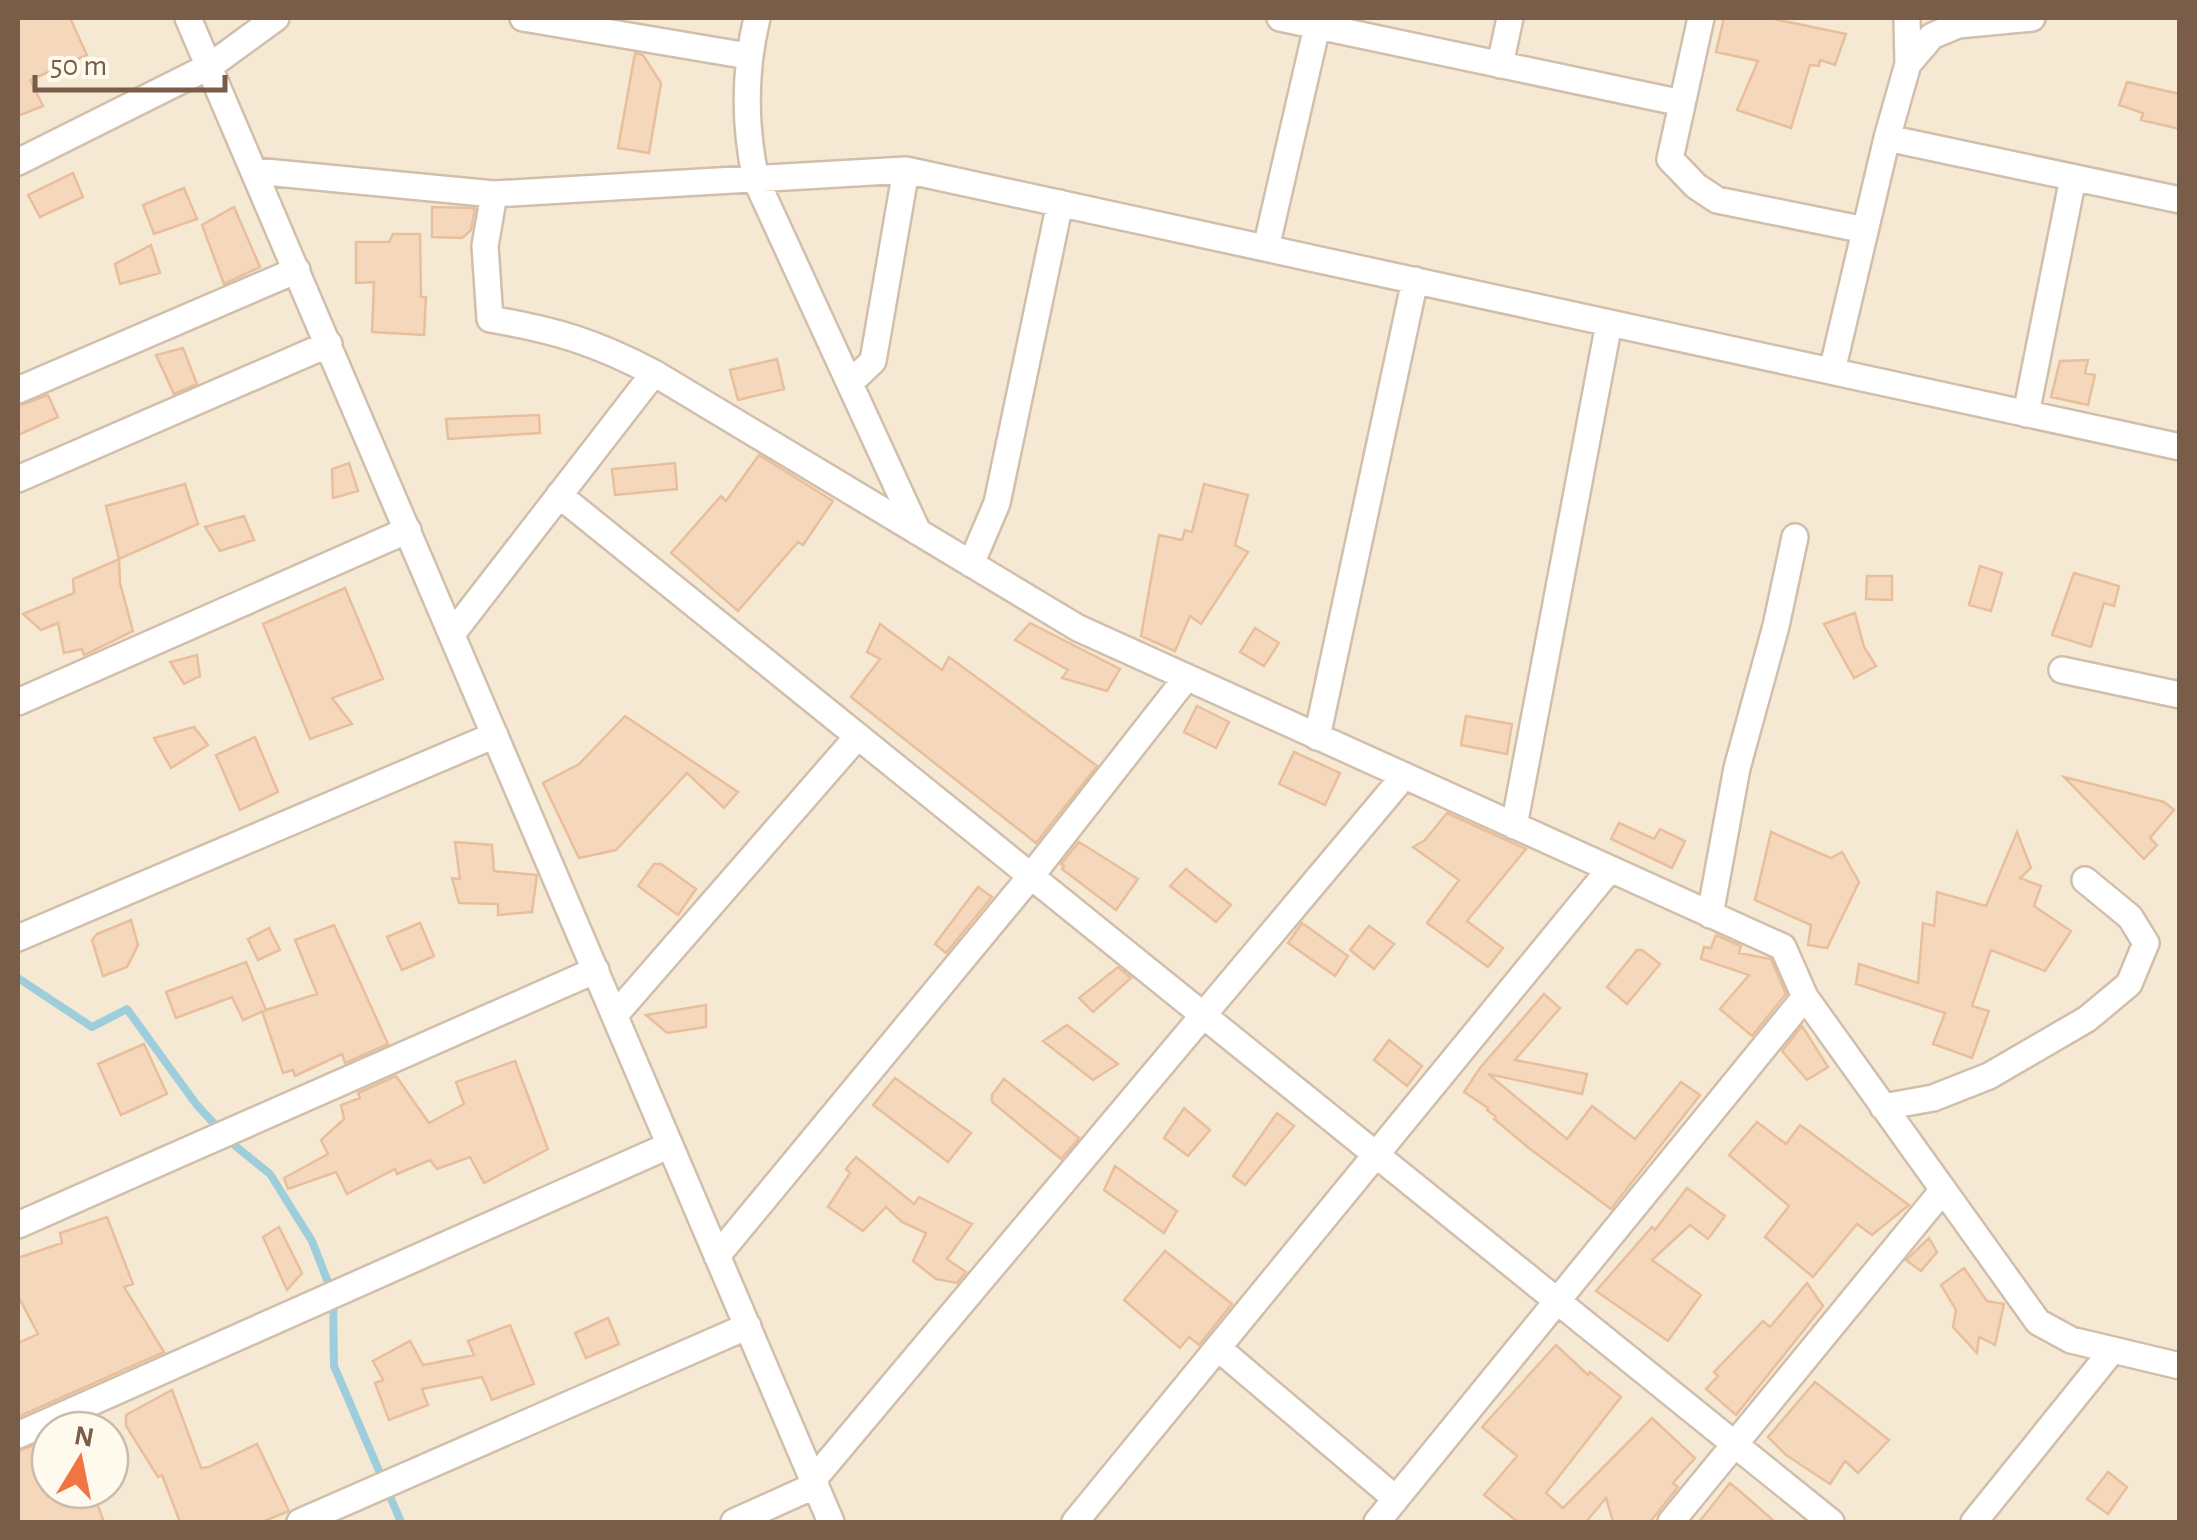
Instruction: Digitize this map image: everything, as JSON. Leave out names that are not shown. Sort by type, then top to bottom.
[{"type":"street","points":[[188,18],[831,1522]]},
{"type":"street","points":[[18,162],[210,66],[276,18]]},
{"type":"street","points":[[523,18],[748,56]]},
{"type":"street","points":[[757,18],[748,56],[747,137],[756,180],[918,532]]},
{"type":"street","points":[[1280,18],[1318,22],[1682,104]]},
{"type":"street","points":[[1500,64],[1510,18]]},
{"type":"street","points":[[1701,18],[1670,159],[1696,186],[1718,200],[1865,230]]},
{"type":"street","points":[[1832,371],[1886,138],[1908,64],[1907,18]]},
{"type":"street","points":[[1908,64],[1932,36],[1958,25],[2032,18]]},
{"type":"street","points":[[1266,248],[1318,22]]},
{"type":"street","points":[[1886,138],[2180,200]]},
{"type":"street","points":[[255,171],[494,194],[906,170],[2180,447]]},
{"type":"street","points":[[850,383],[873,361],[906,170]]},
{"type":"street","points":[[2026,414],[2073,178]]},
{"type":"street","points":[[494,194],[485,246],[490,319],[560,332],[604,346],[1078,628],[1783,948],[1804,997],[2038,1322],[2071,1340],[2180,1366]]},
{"type":"street","points":[[971,564],[997,503],[1060,203]]},
{"type":"street","points":[[18,390],[297,270]]},
{"type":"street","points":[[1317,736],[1415,280]]},
{"type":"street","points":[[1514,826],[1610,322]]},
{"type":"street","points":[[18,479],[329,344]]},
{"type":"street","points":[[452,634],[654,373]]},
{"type":"street","points":[[560,495],[1831,1522]]},
{"type":"street","points":[[18,702],[408,530]]},
{"type":"street","points":[[1710,914],[1737,768],[1776,626],[1795,536]]},
{"type":"street","points":[[2062,670],[2180,696]]},
{"type":"street","points":[[718,1256],[1031,876],[1186,677]]},
{"type":"street","points":[[24,935],[495,735]]},
{"type":"street","points":[[615,1015],[858,736]]},
{"type":"street","points":[[734,1522],[814,1483],[1404,776]]},
{"type":"street","points":[[1075,1522],[1610,869]]},
{"type":"street","points":[[1884,1107],[1933,1098],[1990,1076],[2086,1019],[2130,984],[2146,942],[2130,916],[2085,880]]},
{"type":"street","points":[[18,1225],[596,970]]},
{"type":"street","points":[[1378,1522],[1804,997]]},
{"type":"street","points":[[18,1435],[670,1145]]},
{"type":"street","points":[[1671,1522],[1943,1190]]},
{"type":"street","points":[[300,1522],[748,1326]]},
{"type":"street","points":[[1218,1348],[1396,1499]]},
{"type":"street","points":[[1974,1522],[2111,1352]]},
{"type":"shaded area","points":[[18,18],[2179,18],[2179,1522],[18,1522]]},
{"type":"building","points":[[18,18],[70,18],[87,55],[30,80],[43,106],[18,116]]},
{"type":"building","points":[[1724,18],[1769,18],[1846,34],[1835,65],[1820,60],[1819,66],[1810,65],[1791,128],[1737,110],[1758,61],[1716,52]]},
{"type":"building","points":[[635,53],[643,55],[661,83],[649,153],[618,148]]},
{"type":"building","points":[[2127,82],[2180,94],[2180,129],[2141,120],[2143,113],[2119,105]]},
{"type":"building","points":[[73,173],[83,197],[40,217],[28,195]]},
{"type":"building","points":[[184,188],[197,219],[154,234],[143,205]]},
{"type":"building","points":[[234,207],[260,267],[224,284],[202,225]]},
{"type":"building","points":[[432,207],[475,208],[471,230],[462,238],[432,237]]},
{"type":"building","points":[[393,234],[420,234],[421,297],[426,297],[424,335],[372,332],[374,282],[356,283],[356,242],[389,242]]},
{"type":"building","points":[[151,245],[160,273],[120,284],[115,264]]},
{"type":"building","points":[[183,348],[197,384],[174,394],[156,355]]},
{"type":"building","points":[[777,359],[784,389],[738,400],[730,370]]},
{"type":"building","points":[[2088,360],[2085,373],[2095,375],[2088,405],[2051,397],[2060,361]]},
{"type":"building","points":[[48,395],[58,417],[18,435],[18,406]]},
{"type":"building","points":[[539,415],[540,433],[448,439],[446,419]]},
{"type":"building","points":[[759,455],[833,501],[803,545],[798,542],[738,611],[671,553],[721,496],[726,501]]},
{"type":"building","points":[[349,463],[358,491],[333,498],[332,469]]},
{"type":"building","points":[[675,463],[677,489],[615,495],[612,469]]},
{"type":"building","points":[[185,484],[198,524],[119,559],[106,506]]},
{"type":"building","points":[[1204,484],[1248,495],[1235,545],[1248,552],[1201,624],[1190,616],[1175,651],[1141,636],[1159,535],[1182,540],[1185,530],[1192,532]]},
{"type":"building","points":[[244,516],[254,540],[220,551],[205,527]]},
{"type":"building","points":[[119,559],[120,583],[133,631],[84,655],[82,649],[64,653],[58,623],[41,630],[23,614],[74,593],[73,579]]},
{"type":"building","points":[[1980,566],[2002,573],[1991,611],[1969,605]]},
{"type":"building","points":[[2074,573],[2119,586],[2114,606],[2104,603],[2091,647],[2052,635]]},
{"type":"building","points":[[1867,576],[1892,576],[1892,600],[1866,599]]},
{"type":"building","points":[[345,588],[383,679],[332,698],[352,724],[310,739],[263,624]]},
{"type":"building","points":[[1855,613],[1864,647],[1876,666],[1854,678],[1824,624]]},
{"type":"building","points":[[1030,623],[1120,669],[1107,691],[1062,678],[1068,670],[1015,640]]},
{"type":"building","points":[[880,624],[942,670],[949,657],[1097,766],[1036,843],[851,697],[880,659],[867,652]]},
{"type":"building","points":[[1255,628],[1279,643],[1264,666],[1240,652]]},
{"type":"building","points":[[197,655],[200,676],[184,684],[170,662]]},
{"type":"building","points":[[1197,706],[1229,722],[1216,748],[1184,732]]},
{"type":"building","points":[[625,716],[738,792],[724,808],[687,773],[616,850],[579,858],[543,783],[579,764]]},
{"type":"building","points":[[1466,716],[1512,724],[1507,754],[1461,745]]},
{"type":"building","points":[[194,727],[208,745],[171,768],[154,738]]},
{"type":"building","points":[[255,737],[278,792],[240,810],[216,755]]},
{"type":"building","points":[[1294,752],[1340,773],[1325,805],[1279,784]]},
{"type":"building","points":[[2064,777],[2164,802],[2174,810],[2150,838],[2157,845],[2144,859]]},
{"type":"building","points":[[1447,813],[1526,849],[1467,921],[1503,948],[1488,967],[1427,923],[1459,880],[1413,847],[1425,840]]},
{"type":"building","points":[[1619,823],[1654,839],[1660,829],[1685,841],[1672,868],[1611,839]]},
{"type":"building","points":[[1771,832],[1831,858],[1842,852],[1859,882],[1827,948],[1808,945],[1811,925],[1755,900]]},
{"type":"building","points":[[2017,832],[2031,868],[2020,878],[2041,886],[2034,906],[2071,931],[2045,971],[1991,950],[1972,1006],[1989,1011],[1972,1058],[1933,1044],[1945,1013],[1856,984],[1859,964],[1918,983],[1923,923],[1934,926],[1937,892],[1986,906]]},
{"type":"building","points":[[455,842],[492,845],[494,871],[537,875],[532,912],[498,915],[498,904],[459,903],[452,878],[460,879]]},
{"type":"building","points":[[1079,842],[1138,879],[1116,910],[1062,869],[1061,864]]},
{"type":"building","points":[[654,864],[661,864],[696,889],[678,915],[638,886]]},
{"type":"building","points":[[1186,869],[1231,905],[1216,922],[1170,886]]},
{"type":"building","points":[[978,887],[992,897],[946,953],[935,944]]},
{"type":"building","points":[[131,920],[138,945],[127,967],[103,976],[92,940],[97,934]]},
{"type":"building","points":[[420,923],[434,956],[402,970],[387,937]]},
{"type":"building","points":[[1302,923],[1348,956],[1335,976],[1288,943]]},
{"type":"building","points":[[334,925],[388,1044],[345,1063],[342,1054],[295,1076],[293,1070],[283,1073],[262,1011],[317,994],[295,940]]},
{"type":"building","points":[[1369,926],[1394,944],[1374,969],[1350,950]]},
{"type":"building","points":[[269,928],[280,950],[258,960],[248,939]]},
{"type":"building","points":[[1716,935],[1741,946],[1739,953],[1771,959],[1786,994],[1752,1036],[1720,1009],[1749,975],[1701,959],[1704,947],[1711,948]]},
{"type":"building","points":[[1637,950],[1660,964],[1627,1004],[1607,987]]},
{"type":"building","points":[[246,962],[266,1010],[243,1020],[232,997],[176,1018],[166,992]]},
{"type":"building","points":[[1118,967],[1131,978],[1093,1012],[1079,998]]},
{"type":"building","points":[[1544,994],[1560,1008],[1515,1060],[1587,1074],[1582,1094],[1488,1074],[1567,1139],[1592,1106],[1635,1139],[1681,1082],[1700,1095],[1611,1209],[1530,1149],[1494,1119],[1488,1108],[1464,1092]]},
{"type":"building","points":[[706,1005],[706,1027],[667,1033],[646,1015]]},
{"type":"building","points":[[1067,1025],[1118,1064],[1093,1080],[1043,1041]]},
{"type":"building","points":[[1802,1026],[1828,1067],[1807,1080],[1782,1051]]},
{"type":"building","points":[[1389,1040],[1422,1066],[1407,1086],[1374,1060]]},
{"type":"building","points":[[144,1044],[167,1094],[121,1115],[98,1064]]},
{"type":"building","points":[[515,1061],[548,1149],[484,1183],[470,1157],[437,1169],[430,1160],[397,1174],[395,1169],[347,1194],[336,1172],[288,1189],[284,1178],[328,1154],[321,1140],[344,1119],[341,1105],[360,1098],[358,1093],[396,1076],[429,1123],[464,1104],[456,1082]]},
{"type":"building","points":[[895,1078],[971,1133],[948,1162],[873,1105]]},
{"type":"building","points":[[1004,1079],[1079,1138],[1061,1159],[992,1102],[992,1095]]},
{"type":"building","points":[[1184,1108],[1210,1130],[1188,1156],[1164,1138]]},
{"type":"building","points":[[1277,1113],[1294,1126],[1245,1185],[1233,1176]]},
{"type":"building","points":[[1757,1122],[1786,1144],[1800,1125],[1909,1205],[1872,1235],[1857,1224],[1813,1277],[1765,1237],[1789,1206],[1729,1155]]},
{"type":"building","points":[[856,1157],[914,1204],[919,1197],[972,1224],[947,1259],[966,1272],[957,1283],[936,1279],[913,1261],[926,1233],[902,1222],[886,1207],[863,1231],[828,1207]]},
{"type":"building","points":[[1115,1166],[1177,1211],[1164,1233],[1104,1190]]},
{"type":"building","points":[[1687,1188],[1725,1216],[1708,1239],[1690,1225],[1652,1260],[1701,1295],[1668,1341],[1596,1291],[1652,1227],[1655,1230]]},
{"type":"building","points":[[107,1217],[133,1284],[124,1287],[164,1352],[18,1417],[18,1343],[38,1334],[18,1296],[18,1258],[62,1243],[60,1233]]},
{"type":"building","points":[[279,1227],[302,1273],[287,1290],[263,1237]]},
{"type":"building","points":[[1929,1238],[1937,1252],[1921,1271],[1906,1260]]},
{"type":"building","points":[[1165,1251],[1232,1304],[1199,1345],[1189,1337],[1180,1348],[1124,1300]]},
{"type":"building","points":[[1964,1268],[1987,1301],[2004,1304],[1995,1345],[1979,1337],[1977,1353],[1953,1327],[1956,1310],[1941,1285]]},
{"type":"building","points":[[1807,1283],[1823,1306],[1736,1415],[1706,1389],[1718,1376],[1714,1372],[1763,1321],[1770,1327]]},
{"type":"building","points":[[608,1318],[619,1344],[586,1358],[575,1333]]},
{"type":"building","points":[[510,1325],[534,1384],[492,1400],[482,1377],[422,1389],[428,1405],[389,1420],[375,1383],[383,1380],[373,1361],[410,1341],[423,1365],[474,1355],[468,1341]]},
{"type":"building","points":[[1556,1345],[1588,1375],[1590,1372],[1621,1397],[1546,1493],[1563,1508],[1652,1418],[1695,1458],[1673,1483],[1678,1487],[1650,1522],[1613,1522],[1606,1498],[1586,1522],[1518,1522],[1484,1495],[1517,1456],[1482,1427]]},
{"type":"building","points":[[1815,1382],[1889,1440],[1858,1473],[1845,1461],[1830,1484],[1786,1455],[1768,1437]]},
{"type":"building","points":[[172,1390],[201,1468],[257,1444],[289,1511],[262,1522],[180,1522],[162,1475],[158,1477],[130,1432],[130,1413]]},
{"type":"building","points":[[30,1446],[30,1510],[100,1510],[104,1522],[18,1522],[18,1451]]},
{"type":"building","points":[[2108,1472],[2127,1487],[2108,1514],[2087,1499]]},
{"type":"building","points":[[1730,1483],[1742,1493],[1775,1522],[1699,1522]]},
{"type":"waterway","points":[[18,978],[92,1027],[127,1009],[196,1104],[219,1129]]},
{"type":"waterway","points":[[228,1140],[270,1174],[312,1241],[333,1295],[334,1366],[401,1522]]}]
